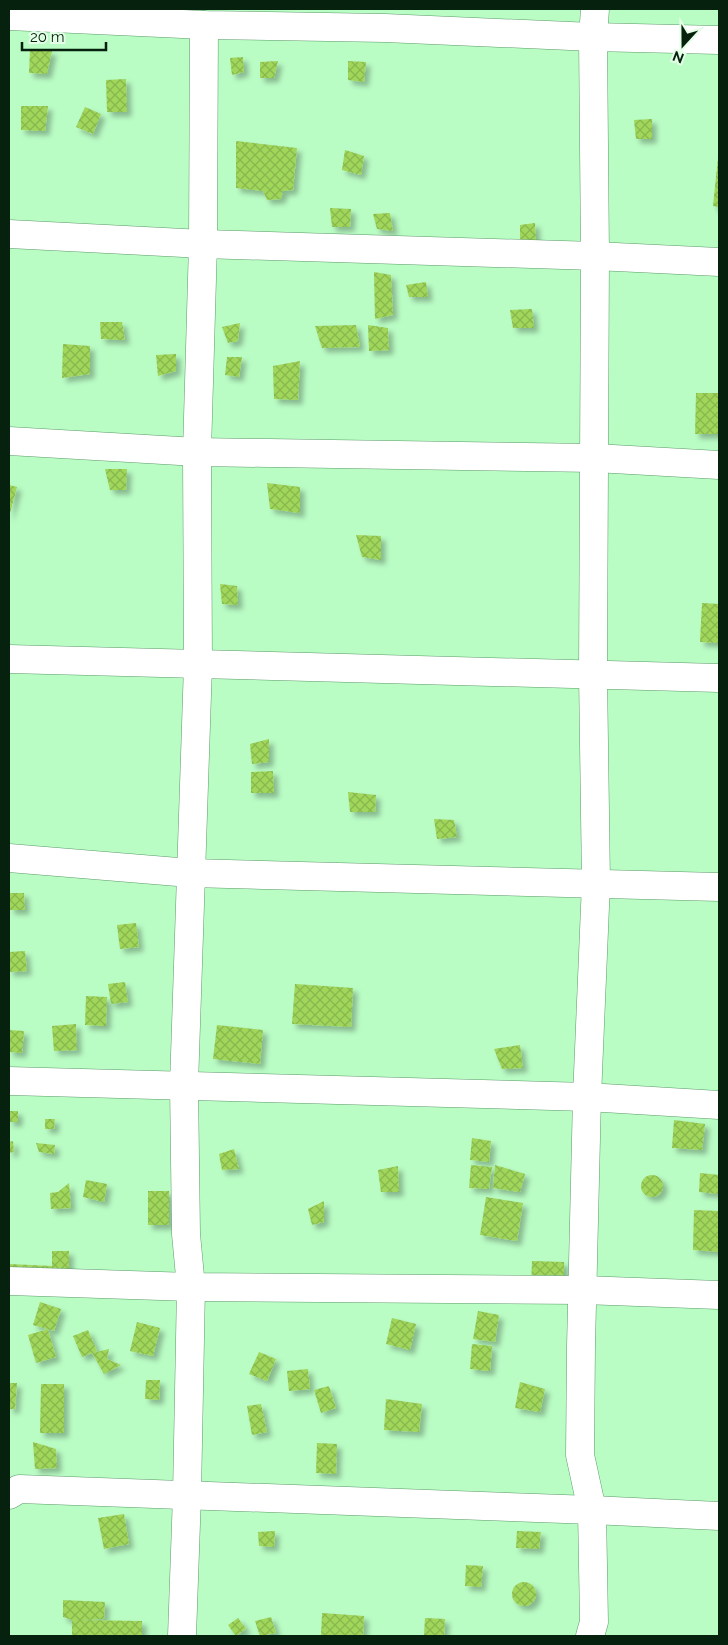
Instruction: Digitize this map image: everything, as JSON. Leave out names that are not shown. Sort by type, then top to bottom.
[{"type":"street","points":[[595,9],[593,674],[596,883],[587,1096],[580,1455],[592,1510],[596,1631]]},
{"type":"street","points":[[9,16],[204,25],[385,18],[594,37],[719,40]]},
{"type":"street","points":[[182,1636],[191,1287],[186,1234],[184,1085],[198,664],[197,452],[203,244],[204,25]]},
{"type":"street","points":[[9,234],[203,244],[595,256],[719,262]]},
{"type":"street","points":[[9,441],[197,452],[595,458],[719,465]]},
{"type":"street","points":[[9,659],[719,678]]},
{"type":"street","points":[[9,858],[190,873],[719,887]]},
{"type":"street","points":[[9,1081],[587,1096],[719,1105]]},
{"type":"street","points":[[9,1281],[191,1287],[584,1290],[719,1296]]},
{"type":"street","points":[[9,1495],[19,1489],[719,1516]]},
{"type":"building","points":[[30,49],[52,51],[47,74],[29,73]]},
{"type":"building","points":[[243,57],[244,72],[232,75],[230,58]]},
{"type":"building","points":[[278,61],[274,78],[260,78],[260,62]]},
{"type":"building","points":[[348,61],[366,62],[364,82],[348,80]]},
{"type":"building","points":[[126,79],[127,112],[107,112],[106,80]]},
{"type":"building","points":[[21,106],[48,106],[45,131],[21,130]]},
{"type":"building","points":[[85,107],[101,114],[93,134],[76,127]]},
{"type":"building","points":[[652,119],[652,139],[636,139],[634,120]]},
{"type":"building","points":[[236,141],[297,148],[293,190],[283,191],[281,199],[267,200],[263,191],[236,188]]},
{"type":"building","points":[[345,150],[364,156],[361,175],[342,170]]},
{"type":"building","points":[[719,158],[719,207],[713,206]]},
{"type":"building","points":[[330,208],[351,209],[350,227],[332,227]]},
{"type":"building","points":[[390,213],[393,231],[377,229],[373,214]]},
{"type":"building","points":[[535,223],[536,242],[520,244],[520,225]]},
{"type":"building","points":[[374,272],[391,275],[393,315],[375,319]]},
{"type":"building","points":[[426,282],[428,297],[409,297],[406,285]]},
{"type":"building","points":[[532,309],[534,328],[513,328],[510,310]]},
{"type":"building","points":[[100,322],[122,322],[125,340],[101,339]]},
{"type":"building","points":[[240,323],[238,341],[228,343],[222,327]]},
{"type":"building","points":[[356,325],[360,347],[322,348],[315,326]]},
{"type":"building","points":[[368,325],[388,328],[389,350],[369,351]]},
{"type":"building","points":[[63,344],[90,346],[90,374],[62,378]]},
{"type":"building","points":[[176,354],[176,371],[158,376],[156,355]]},
{"type":"building","points":[[227,357],[242,357],[239,377],[225,375]]},
{"type":"building","points":[[300,361],[298,400],[274,399],[273,366]]},
{"type":"building","points":[[696,393],[719,393],[719,434],[695,434]]},
{"type":"building","points":[[105,469],[127,469],[126,490],[110,490]]},
{"type":"building","points":[[267,483],[300,487],[300,513],[270,509]]},
{"type":"building","points":[[9,485],[17,487],[9,517]]},
{"type":"building","points":[[356,535],[381,536],[381,560],[362,557]]},
{"type":"building","points":[[220,584],[237,586],[238,605],[222,604]]},
{"type":"building","points":[[702,603],[719,604],[719,643],[700,642]]},
{"type":"building","points":[[269,739],[269,762],[252,764],[250,744]]},
{"type":"building","points":[[273,771],[274,793],[251,793],[251,772]]},
{"type":"building","points":[[348,792],[376,795],[375,812],[350,812]]},
{"type":"building","points":[[434,819],[454,820],[457,837],[437,839]]},
{"type":"building","points":[[10,893],[24,893],[25,910],[10,910]]},
{"type":"building","points":[[136,923],[139,947],[120,949],[117,925]]},
{"type":"building","points":[[25,951],[27,971],[9,972],[9,952]]},
{"type":"building","points":[[125,982],[128,1002],[111,1004],[108,984]]},
{"type":"building","points":[[295,984],[353,988],[351,1027],[292,1024]]},
{"type":"building","points":[[86,996],[107,997],[106,1026],[85,1025]]},
{"type":"building","points":[[76,1024],[77,1050],[54,1051],[52,1026]]},
{"type":"building","points":[[217,1025],[263,1030],[260,1064],[213,1059]]},
{"type":"building","points":[[9,1030],[24,1031],[22,1053],[9,1052]]},
{"type":"building","points":[[520,1045],[523,1068],[502,1069],[494,1049]]},
{"type":"building","points":[[9,1111],[18,1111],[18,1122],[9,1122]]},
{"type":"building","points":[[45,1119],[55,1119],[54,1129],[45,1129]]},
{"type":"building","points":[[674,1120],[705,1124],[702,1150],[672,1148]]},
{"type":"building","points":[[472,1138],[491,1141],[489,1162],[470,1160]]},
{"type":"building","points":[[13,1141],[14,1152],[9,1153],[9,1142]]},
{"type":"building","points":[[36,1143],[55,1145],[54,1154],[39,1152]]},
{"type":"building","points":[[234,1149],[239,1169],[222,1170],[219,1154]]},
{"type":"building","points":[[471,1165],[492,1167],[489,1189],[469,1188]]},
{"type":"building","points":[[495,1165],[525,1174],[520,1192],[493,1188]]},
{"type":"building","points":[[398,1166],[399,1192],[381,1192],[378,1170]]},
{"type":"building","points":[[700,1173],[719,1175],[719,1194],[699,1192]]},
{"type":"building","points":[[652,1175],[660,1178],[663,1186],[660,1194],[652,1197],[644,1194],[641,1186],[644,1178]]},
{"type":"building","points":[[86,1180],[107,1184],[104,1202],[83,1197]]},
{"type":"building","points":[[69,1183],[71,1208],[51,1209],[50,1193],[58,1192]]},
{"type":"building","points":[[148,1191],[169,1191],[169,1225],[148,1225]]},
{"type":"building","points":[[486,1197],[523,1203],[517,1241],[480,1235]]},
{"type":"building","points":[[324,1201],[324,1222],[312,1225],[308,1209]]},
{"type":"building","points":[[694,1210],[719,1211],[719,1252],[693,1250]]},
{"type":"building","points":[[52,1251],[69,1251],[69,1274],[9,1272],[9,1264],[52,1266]]},
{"type":"building","points":[[532,1261],[564,1262],[564,1287],[531,1286]]},
{"type":"building","points":[[40,1302],[61,1309],[54,1331],[33,1325]]},
{"type":"building","points":[[478,1311],[499,1315],[495,1342],[473,1339]]},
{"type":"building","points":[[392,1318],[416,1324],[410,1350],[386,1344]]},
{"type":"building","points":[[137,1322],[160,1328],[153,1356],[130,1351]]},
{"type":"building","points":[[48,1329],[56,1357],[36,1363],[28,1335]]},
{"type":"building","points":[[88,1330],[97,1351],[82,1357],[73,1336]]},
{"type":"building","points":[[472,1344],[492,1346],[490,1371],[470,1369]]},
{"type":"building","points":[[109,1349],[107,1359],[121,1365],[104,1374],[92,1353]]},
{"type":"building","points":[[259,1352],[276,1359],[267,1381],[249,1374]]},
{"type":"building","points":[[308,1369],[310,1389],[289,1391],[287,1371]]},
{"type":"building","points":[[146,1380],[160,1380],[159,1400],[145,1399]]},
{"type":"building","points":[[520,1382],[545,1389],[540,1412],[515,1408]]},
{"type":"building","points":[[9,1383],[17,1383],[15,1409],[9,1409]]},
{"type":"building","points":[[41,1384],[64,1384],[64,1433],[40,1433]]},
{"type":"building","points":[[329,1386],[336,1408],[321,1413],[314,1390]]},
{"type":"building","points":[[386,1399],[422,1404],[419,1432],[384,1430]]},
{"type":"building","points":[[261,1404],[267,1432],[252,1435],[247,1406]]},
{"type":"building","points":[[33,1442],[56,1449],[57,1468],[35,1469]]},
{"type":"building","points":[[317,1443],[337,1444],[336,1474],[316,1473]]},
{"type":"building","points":[[124,1514],[129,1544],[104,1549],[98,1518]]},
{"type":"building","points":[[275,1531],[274,1547],[259,1546],[258,1532]]},
{"type":"building","points":[[517,1531],[541,1532],[539,1549],[516,1548]]},
{"type":"building","points":[[466,1565],[483,1566],[481,1587],[465,1586]]},
{"type":"building","points":[[524,1582],[529,1583],[535,1589],[535,1599],[529,1605],[524,1606],[519,1605],[513,1599],[512,1594],[513,1589],[519,1583]]},
{"type":"building","points":[[63,1600],[105,1602],[104,1619],[81,1620],[142,1621],[142,1636],[72,1636],[72,1620],[63,1617]]},
{"type":"building","points":[[322,1613],[364,1616],[363,1636],[321,1636]]},
{"type":"building","points":[[271,1617],[276,1633],[260,1636],[255,1621]]},
{"type":"building","points":[[238,1618],[246,1629],[236,1636],[228,1625]]},
{"type":"building","points":[[425,1618],[445,1619],[444,1636],[424,1636]]}]
